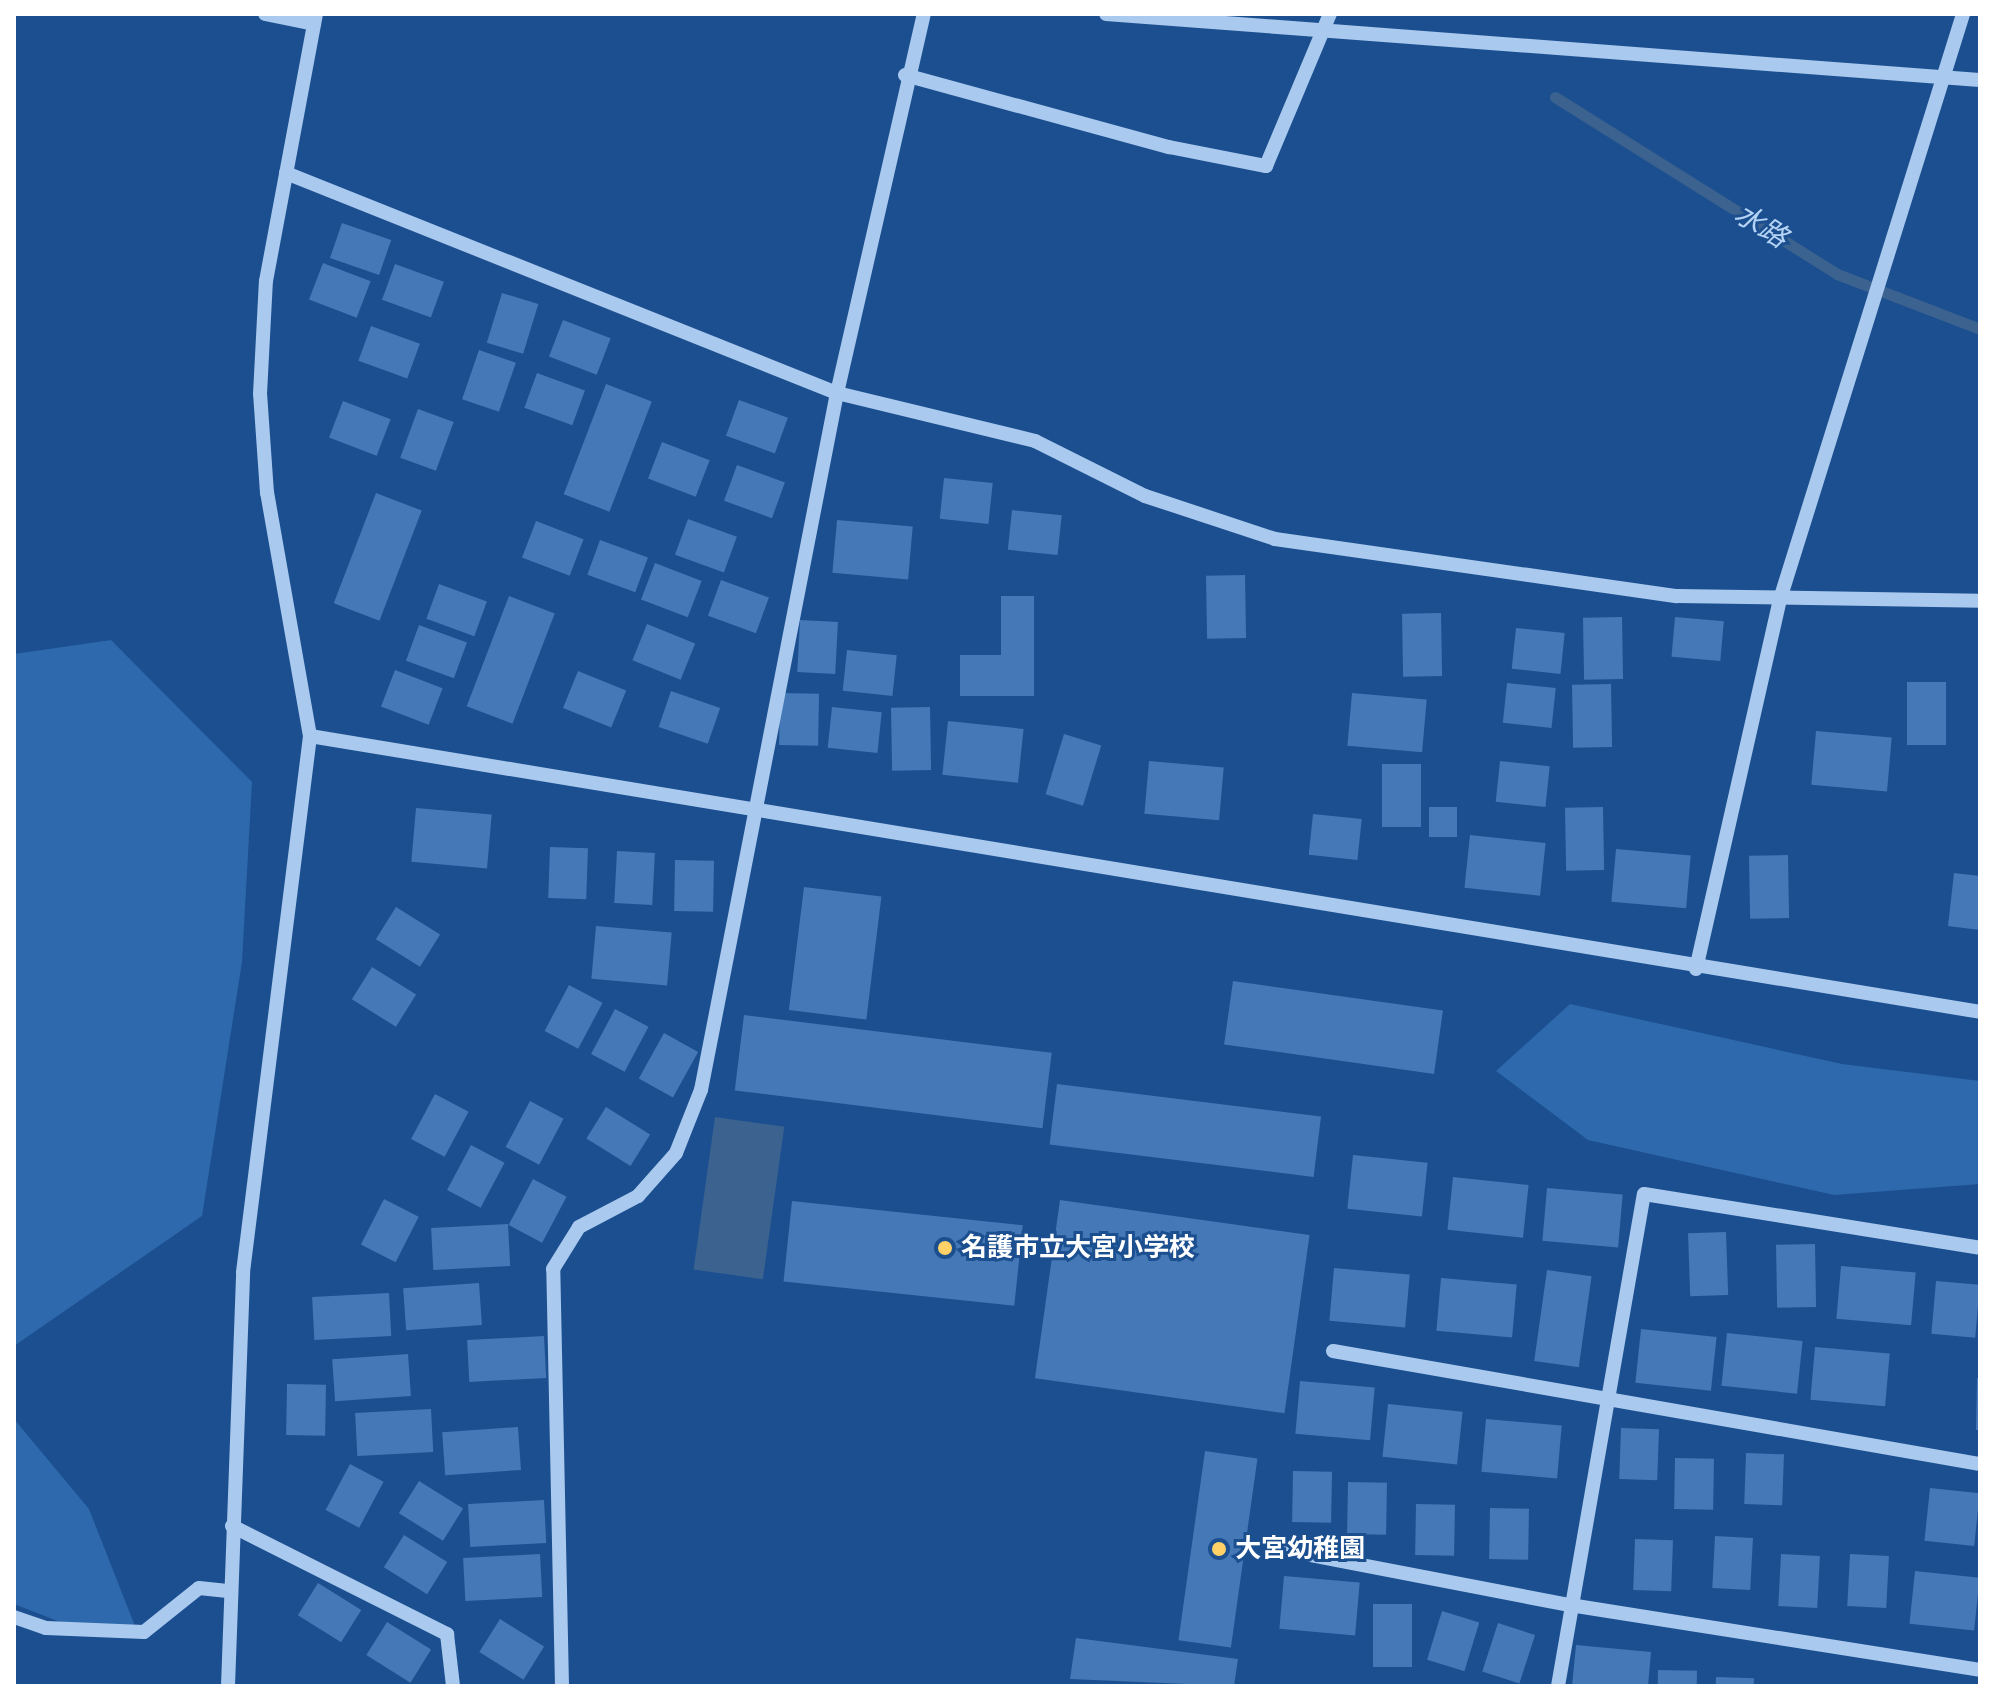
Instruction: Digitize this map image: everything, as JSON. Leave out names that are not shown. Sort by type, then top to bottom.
[{"type":"street","points":[[228,1686],[243,1272],[310,736],[276,555],[260,394],[266,281],[315,19],[265,14]]},
{"type":"street","points":[[562,1686],[553,1269],[579,1227],[638,1196],[676,1153],[701,1090],[753,805],[837,393],[905,75],[924,14]]},
{"type":"street","points":[[1106,14],[1323,33],[1980,80]]},
{"type":"street","points":[[905,75],[1169,147],[1266,166],[1330,14]]},
{"type":"street","points":[[1696,969],[1781,596],[1889,234],[1963,14]]},
{"type":"street","points":[[286,173],[837,393],[1035,441],[1145,496],[1275,539],[1677,596],[1980,601]]},
{"type":"street","points":[[310,736],[753,805],[1696,969],[1980,1012]]},
{"type":"street","points":[[1558,1686],[1644,1194],[1980,1248]]},
{"type":"street","points":[[1333,1351],[1606,1402],[1980,1464]]},
{"type":"street","points":[[232,1526],[447,1634],[453,1686]]},
{"type":"street","points":[[1289,1551],[1570,1605],[1980,1670]]},
{"type":"street","points":[[14,1617],[46,1628],[144,1632],[199,1588],[230,1591]]},
{"type":"shaded area","points":[[111,640],[252,782],[242,962],[202,1216],[14,1346],[14,654]]},
{"type":"shaded area","points":[[1570,1004],[1842,1064],[1980,1081],[1980,1184],[1834,1195],[1588,1140],[1496,1071]]},
{"type":"shaded area","points":[[715,1117],[784,1127],[763,1279],[694,1270]]},
{"type":"shaded area","points":[[14,1419],[89,1509],[135,1626],[78,1629],[14,1604]]},
{"type":"building","points":[[342,223],[391,240],[379,275],[330,258]]},
{"type":"building","points":[[323,263],[371,281],[357,318],[309,299]]},
{"type":"building","points":[[395,264],[444,282],[431,317],[382,300]]},
{"type":"building","points":[[502,293],[538,304],[523,354],[487,343]]},
{"type":"building","points":[[563,320],[611,338],[597,375],[549,356]]},
{"type":"building","points":[[371,326],[420,344],[407,379],[358,361]]},
{"type":"building","points":[[479,350],[516,363],[499,412],[462,399]]},
{"type":"building","points":[[537,373],[585,390],[572,425],[524,408]]},
{"type":"building","points":[[606,384],[652,402],[609,512],[564,494]]},
{"type":"building","points":[[739,400],[788,418],[775,453],[726,436]]},
{"type":"building","points":[[343,401],[391,419],[377,456],[329,437]]},
{"type":"building","points":[[418,409],[454,422],[436,471],[400,458]]},
{"type":"building","points":[[662,442],[710,460],[696,497],[648,478]]},
{"type":"building","points":[[737,465],[785,482],[772,518],[724,501]]},
{"type":"building","points":[[944,478],[993,483],[988,524],[940,519]]},
{"type":"building","points":[[376,493],[422,511],[379,621],[334,603]]},
{"type":"building","points":[[1012,510],[1062,515],[1058,555],[1008,550]]},
{"type":"building","points":[[688,519],[737,537],[724,572],[675,555]]},
{"type":"building","points":[[837,520],[913,527],[908,579],[832,573]]},
{"type":"building","points":[[536,521],[584,539],[570,576],[522,557]]},
{"type":"building","points":[[600,540],[648,557],[635,592],[587,575]]},
{"type":"building","points":[[655,563],[702,581],[688,617],[641,599]]},
{"type":"building","points":[[1245,575],[1246,638],[1207,639],[1206,576]]},
{"type":"building","points":[[721,580],[769,597],[756,633],[708,616]]},
{"type":"building","points":[[439,584],[487,601],[474,636],[426,619]]},
{"type":"building","points":[[509,596],[555,614],[512,724],[467,706]]},
{"type":"building","points":[[1001,596],[1034,596],[1034,696],[960,696],[960,655],[1001,655]]},
{"type":"building","points":[[1441,613],[1442,676],[1403,677],[1402,614]]},
{"type":"building","points":[[1622,617],[1623,679],[1584,680],[1583,618]]},
{"type":"building","points":[[1675,617],[1724,621],[1720,661],[1672,657]]},
{"type":"building","points":[[800,620],[838,622],[835,674],[797,672]]},
{"type":"building","points":[[647,624],[695,643],[681,680],[632,660]]},
{"type":"building","points":[[419,625],[467,642],[454,678],[406,661]]},
{"type":"building","points":[[1516,628],[1565,633],[1560,674],[1512,669]]},
{"type":"building","points":[[847,650],[897,655],[892,696],[843,691]]},
{"type":"building","points":[[395,670],[443,688],[429,725],[381,706]]},
{"type":"building","points":[[578,671],[626,690],[611,728],[563,708]]},
{"type":"building","points":[[1907,682],[1946,682],[1946,745],[1907,745]]},
{"type":"building","points":[[1507,683],[1556,688],[1552,728],[1503,723]]},
{"type":"building","points":[[1611,684],[1612,747],[1573,748],[1572,685]]},
{"type":"building","points":[[671,691],[720,708],[708,744],[659,727]]},
{"type":"building","points":[[780,693],[819,694],[818,746],[779,745]]},
{"type":"building","points":[[1352,693],[1427,700],[1422,752],[1347,746]]},
{"type":"building","points":[[832,707],[882,712],[877,753],[828,748]]},
{"type":"building","points":[[930,707],[931,770],[892,771],[891,708]]},
{"type":"building","points":[[948,721],[1024,729],[1018,783],[942,775]]},
{"type":"building","points":[[1816,731],[1892,738],[1887,791],[1811,785]]},
{"type":"building","points":[[1064,734],[1101,745],[1083,806],[1046,794]]},
{"type":"building","points":[[1149,761],[1224,768],[1219,820],[1144,814]]},
{"type":"building","points":[[1500,761],[1550,766],[1545,807],[1496,802]]},
{"type":"building","points":[[1382,764],[1421,764],[1421,827],[1382,827]]},
{"type":"building","points":[[1429,807],[1457,807],[1457,837],[1429,837]]},
{"type":"building","points":[[1603,807],[1604,870],[1566,871],[1565,808]]},
{"type":"building","points":[[416,808],[492,815],[487,868],[411,862]]},
{"type":"building","points":[[1313,814],[1362,819],[1357,860],[1309,855]]},
{"type":"building","points":[[1470,835],[1546,843],[1540,896],[1464,888]]},
{"type":"building","points":[[550,847],[588,848],[586,899],[548,898]]},
{"type":"building","points":[[1616,849],[1691,856],[1686,908],[1611,902]]},
{"type":"building","points":[[617,851],[655,853],[652,905],[614,903]]},
{"type":"building","points":[[1788,855],[1789,918],[1750,919],[1749,856]]},
{"type":"building","points":[[675,860],[714,861],[713,912],[674,911]]},
{"type":"building","points":[[1954,873],[1980,876],[1980,930],[1948,926]]},
{"type":"building","points":[[804,887],[881,897],[866,1020],[789,1010]]},
{"type":"building","points":[[396,907],[440,935],[420,967],[376,939]]},
{"type":"building","points":[[596,926],[672,933],[667,985],[591,979]]},
{"type":"building","points":[[372,967],[416,995],[396,1027],[352,999]]},
{"type":"building","points":[[1233,981],[1443,1011],[1434,1074],[1224,1044]]},
{"type":"building","points":[[569,985],[603,1003],[578,1049],[545,1031]]},
{"type":"building","points":[[615,1009],[649,1027],[625,1072],[591,1054]]},
{"type":"building","points":[[744,1015],[1052,1053],[1042,1128],[735,1090]]},
{"type":"building","points":[[664,1033],[698,1052],[673,1097],[639,1078]]},
{"type":"building","points":[[1057,1084],[1321,1116],[1314,1177],[1050,1145]]},
{"type":"building","points":[[435,1094],[469,1112],[445,1157],[411,1139]]},
{"type":"building","points":[[530,1101],[564,1119],[539,1165],[506,1147]]},
{"type":"building","points":[[606,1107],[650,1135],[630,1166],[586,1138]]},
{"type":"building","points":[[471,1145],[505,1163],[481,1208],[447,1190]]},
{"type":"building","points":[[1353,1155],[1428,1163],[1422,1217],[1347,1209]]},
{"type":"building","points":[[1453,1177],[1529,1185],[1523,1238],[1447,1230]]},
{"type":"building","points":[[533,1179],[567,1197],[542,1243],[509,1225]]},
{"type":"building","points":[[1547,1188],[1623,1195],[1618,1247],[1542,1241]]},
{"type":"building","points":[[384,1199],[419,1217],[396,1262],[361,1244]]},
{"type":"building","points":[[1060,1200],[1310,1235],[1284,1413],[1035,1378]]},
{"type":"building","points":[[792,1201],[1023,1225],[1014,1306],[784,1282]]},
{"type":"building","points":[[508,1224],[510,1266],[433,1270],[431,1228]]},
{"type":"building","points":[[1726,1232],[1728,1295],[1690,1296],[1688,1233]]},
{"type":"building","points":[[1815,1244],[1816,1307],[1777,1308],[1776,1245]]},
{"type":"building","points":[[1841,1266],[1916,1273],[1911,1325],[1836,1319]]},
{"type":"building","points":[[1334,1268],[1410,1275],[1405,1327],[1329,1321]]},
{"type":"building","points":[[1547,1270],[1592,1276],[1579,1367],[1534,1361]]},
{"type":"building","points":[[1441,1278],[1517,1285],[1512,1337],[1436,1331]]},
{"type":"building","points":[[1936,1281],[1980,1285],[1975,1338],[1931,1334]]},
{"type":"building","points":[[479,1283],[482,1325],[406,1330],[403,1288]]},
{"type":"building","points":[[389,1293],[391,1336],[314,1340],[312,1297]]},
{"type":"building","points":[[1641,1329],[1717,1337],[1711,1391],[1635,1383]]},
{"type":"building","points":[[1727,1333],[1803,1341],[1797,1394],[1721,1386]]},
{"type":"building","points":[[544,1336],[546,1378],[469,1382],[467,1340]]},
{"type":"building","points":[[1815,1347],[1890,1354],[1885,1406],[1810,1400]]},
{"type":"building","points":[[408,1354],[411,1396],[335,1401],[332,1359]]},
{"type":"building","points":[[1977,1378],[1980,1378],[1980,1430],[1976,1430]]},
{"type":"building","points":[[1300,1381],[1375,1388],[1370,1440],[1295,1434]]},
{"type":"building","points":[[287,1384],[326,1385],[325,1436],[286,1435]]},
{"type":"building","points":[[1388,1404],[1463,1412],[1457,1465],[1382,1457]]},
{"type":"building","points":[[431,1409],[433,1452],[357,1456],[355,1413]]},
{"type":"building","points":[[1486,1419],[1562,1426],[1557,1478],[1481,1472]]},
{"type":"building","points":[[518,1427],[521,1470],[445,1475],[442,1432]]},
{"type":"building","points":[[1621,1428],[1659,1429],[1657,1480],[1619,1479]]},
{"type":"building","name":"大宮幼稚園","points":[[1205,1451],[1257,1458],[1231,1648],[1178,1640]]},
{"type":"building","points":[[1746,1453],[1784,1454],[1782,1505],[1744,1504]]},
{"type":"building","points":[[1675,1458],[1714,1459],[1713,1510],[1674,1509]]},
{"type":"building","points":[[350,1464],[384,1482],[359,1528],[326,1510]]},
{"type":"building","points":[[1293,1471],[1332,1472],[1331,1523],[1292,1522]]},
{"type":"building","points":[[419,1481],[463,1509],[443,1541],[399,1513]]},
{"type":"building","points":[[1348,1482],[1387,1483],[1386,1535],[1347,1534]]},
{"type":"building","points":[[1930,1488],[1980,1493],[1974,1546],[1924,1541]]},
{"type":"building","points":[[544,1500],[546,1543],[470,1547],[468,1504]]},
{"type":"building","points":[[1416,1504],[1455,1505],[1454,1556],[1415,1555]]},
{"type":"building","points":[[1490,1508],[1529,1509],[1528,1560],[1489,1559]]},
{"type":"building","points":[[404,1535],[447,1562],[427,1594],[384,1567]]},
{"type":"building","points":[[1715,1536],[1753,1538],[1750,1590],[1712,1588]]},
{"type":"building","points":[[1635,1539],[1673,1540],[1671,1591],[1633,1590]]},
{"type":"building","points":[[540,1554],[542,1597],[465,1601],[463,1558]]},
{"type":"building","points":[[1781,1554],[1820,1556],[1817,1608],[1778,1606]]},
{"type":"building","points":[[1850,1554],[1889,1556],[1886,1608],[1847,1606]]},
{"type":"building","points":[[1915,1571],[1980,1578],[1974,1631],[1909,1624]]},
{"type":"building","points":[[1284,1576],[1360,1583],[1355,1635],[1279,1629]]},
{"type":"building","points":[[318,1583],[361,1610],[341,1642],[298,1615]]},
{"type":"building","points":[[1373,1604],[1412,1604],[1412,1667],[1373,1667]]},
{"type":"building","points":[[1442,1611],[1479,1622],[1464,1671],[1427,1660]]},
{"type":"building","points":[[500,1619],[544,1647],[523,1680],[479,1652]]},
{"type":"building","points":[[387,1622],[431,1650],[410,1683],[366,1655]]},
{"type":"building","points":[[1498,1623],[1535,1635],[1519,1684],[1482,1672]]},
{"type":"building","points":[[1076,1638],[1238,1659],[1234,1686],[1070,1679]]},
{"type":"building","points":[[1576,1645],[1651,1652],[1648,1686],[1572,1686]]},
{"type":"building","points":[[1658,1670],[1697,1671],[1697,1686],[1658,1686]]},
{"type":"building","points":[[1716,1677],[1754,1678],[1754,1686],[1716,1686]]},
{"type":"waterway","name":"水路","points":[[1555,97],[1837,274],[1980,329]]},
{"type":"place","name":"名護市立大宮小学校","points":[[945,1248]]},
{"type":"place","name":"大宮幼稚園","points":[[1219,1549]]}]
